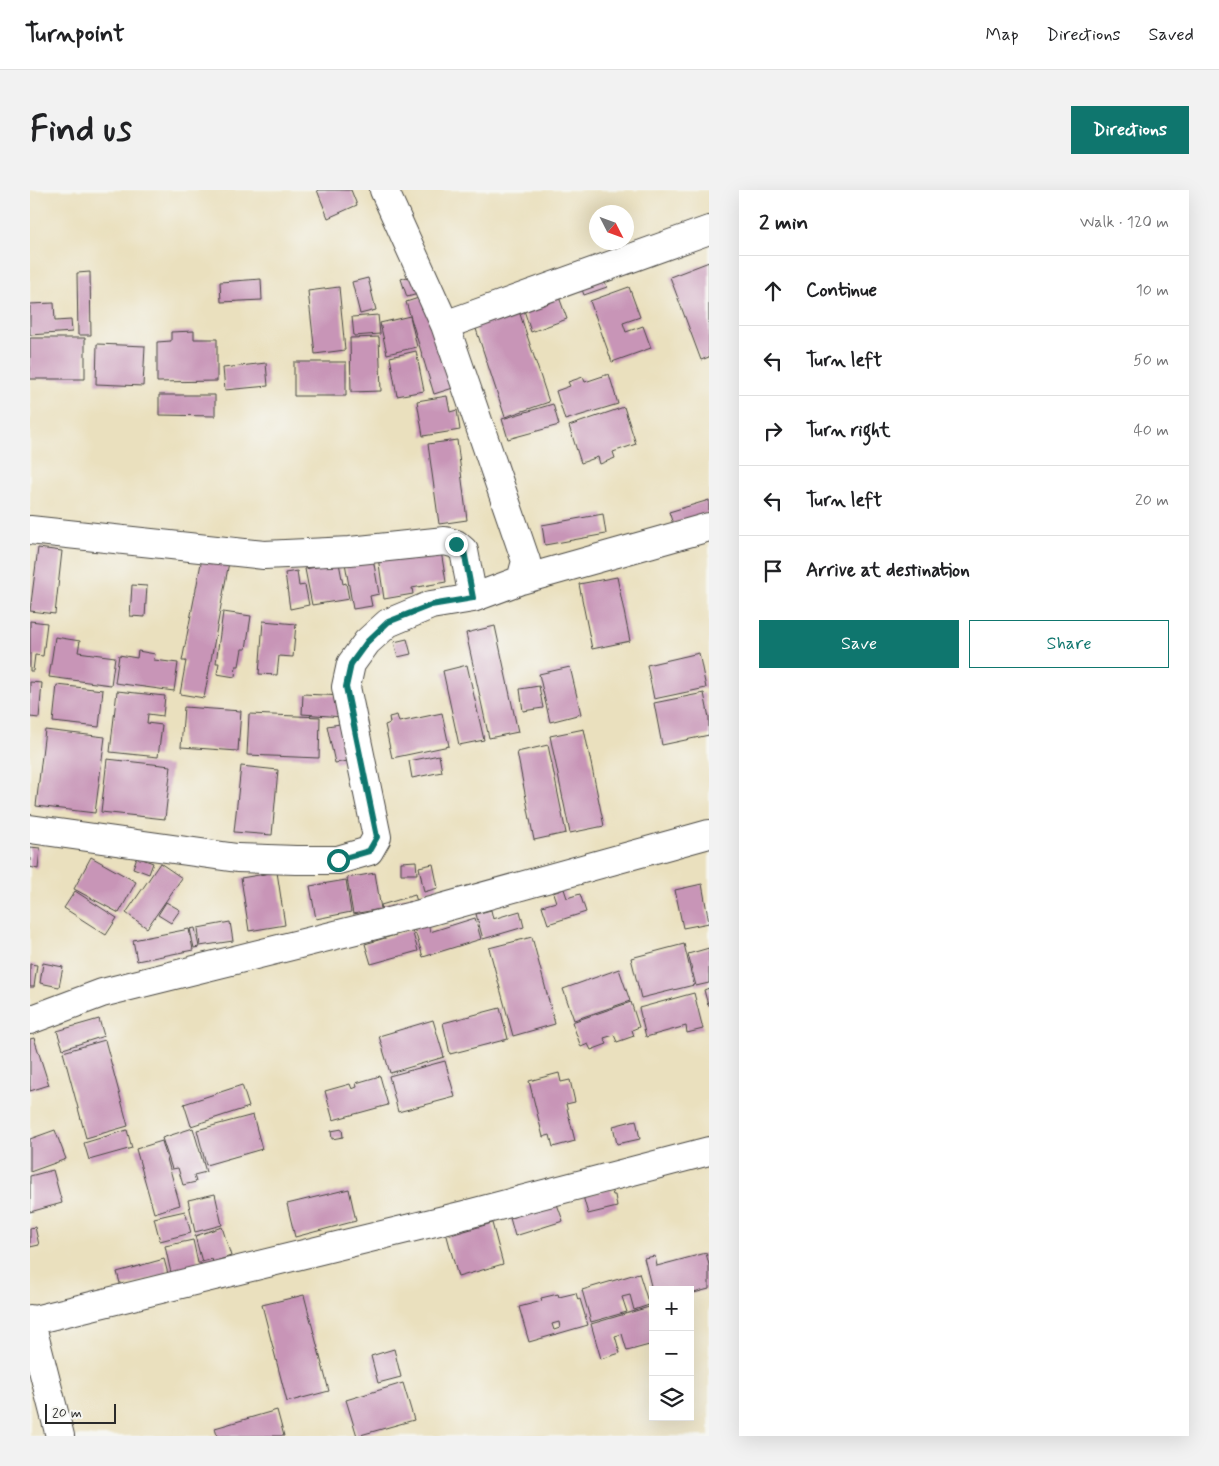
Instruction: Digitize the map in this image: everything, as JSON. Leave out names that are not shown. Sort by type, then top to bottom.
[{"type":"street","points":[[384,190],[445,325],[526,561],[521,580]]},
{"type":"street","points":[[445,325],[709,230]]},
{"type":"street","points":[[30,829],[238,858],[338,860],[369,851],[377,837],[346,687],[351,664],[367,642],[388,622],[431,605],[473,598],[521,580],[709,527]]},
{"type":"street","points":[[30,530],[264,555],[350,551],[444,541],[456,544],[464,551],[473,598]]},
{"type":"street","points":[[30,1020],[102,993],[420,914],[709,834]]},
{"type":"street","points":[[60,1436],[30,1321],[464,1216],[709,1152]]},
{"type":"building","points":[[317,190],[351,190],[357,205],[328,218]]},
{"type":"building","points":[[709,262],[709,357],[701,360],[670,277]]},
{"type":"building","points":[[90,272],[91,335],[78,335],[77,273]]},
{"type":"building","points":[[416,274],[422,293],[407,297],[401,279]]},
{"type":"building","points":[[603,276],[607,287],[584,295],[580,284]]},
{"type":"building","points":[[368,278],[376,310],[360,314],[352,282]]},
{"type":"building","points":[[261,279],[262,300],[221,302],[220,282]]},
{"type":"building","points":[[339,287],[345,350],[315,354],[308,291]]},
{"type":"building","points":[[629,287],[640,317],[623,323],[626,332],[643,326],[651,348],[612,362],[590,301]]},
{"type":"building","points":[[425,296],[453,388],[434,394],[406,302]]},
{"type":"building","points":[[559,297],[567,319],[531,332],[524,310]]},
{"type":"building","points":[[54,303],[55,321],[71,320],[72,332],[30,335],[30,304]]},
{"type":"building","points":[[519,311],[549,402],[505,417],[475,326]]},
{"type":"building","points":[[378,315],[380,334],[354,336],[352,317]]},
{"type":"building","points":[[410,316],[417,347],[387,354],[380,323]]},
{"type":"building","points":[[194,331],[194,339],[217,339],[217,381],[157,382],[157,342],[171,341],[171,332]]},
{"type":"building","points":[[379,337],[381,391],[351,392],[350,338]]},
{"type":"building","points":[[30,338],[85,338],[85,379],[30,379]]},
{"type":"building","points":[[97,344],[145,346],[143,386],[96,384]]},
{"type":"building","points":[[416,351],[424,391],[397,396],[390,357]]},
{"type":"building","points":[[294,362],[346,362],[346,396],[294,396]]},
{"type":"building","points":[[266,363],[268,386],[225,390],[223,368]]},
{"type":"building","points":[[609,374],[618,404],[565,420],[556,391],[570,386],[568,382],[583,377],[585,382]]},
{"type":"building","points":[[159,395],[215,395],[215,416],[159,415]]},
{"type":"building","points":[[447,396],[450,412],[457,410],[460,430],[423,436],[417,401]]},
{"type":"building","points":[[553,404],[559,425],[508,439],[502,419]]},
{"type":"building","points":[[624,407],[636,444],[613,452],[615,458],[600,464],[598,457],[581,463],[569,426]]},
{"type":"building","points":[[457,440],[467,520],[439,524],[428,444]]},
{"type":"building","points":[[709,500],[709,513],[673,524],[669,512]]},
{"type":"building","points":[[603,514],[606,534],[545,545],[542,525]]},
{"type":"building","points":[[38,548],[62,551],[55,614],[30,611]]},
{"type":"building","points":[[441,551],[446,582],[412,588],[413,594],[384,599],[378,557]]},
{"type":"building","points":[[202,558],[229,562],[204,698],[180,694],[186,661],[182,661]]},
{"type":"building","points":[[373,558],[379,594],[370,596],[372,606],[353,609],[345,563]]},
{"type":"building","points":[[339,563],[343,584],[346,583],[349,599],[312,605],[305,569]]},
{"type":"building","points":[[297,571],[299,586],[305,585],[309,605],[290,609],[285,573]]},
{"type":"building","points":[[617,577],[630,641],[592,649],[579,584]]},
{"type":"building","points":[[132,585],[147,586],[145,617],[130,616]]},
{"type":"building","points":[[223,612],[251,616],[246,649],[242,649],[239,666],[236,666],[235,677],[217,674],[219,663],[216,663]]},
{"type":"building","points":[[30,621],[47,623],[43,656],[35,655],[33,671],[30,671]]},
{"type":"building","points":[[263,621],[296,624],[293,657],[279,656],[277,675],[259,674]]},
{"type":"building","points":[[495,626],[518,732],[489,738],[466,633]]},
{"type":"building","points":[[55,637],[80,641],[78,652],[115,657],[111,685],[49,677]]},
{"type":"building","points":[[407,639],[411,654],[398,657],[394,642]]},
{"type":"building","points":[[138,651],[155,654],[154,660],[178,663],[174,691],[115,683],[119,655],[137,658]]},
{"type":"building","points":[[699,653],[706,688],[654,699],[647,665]]},
{"type":"building","points":[[467,665],[484,740],[459,745],[443,671]]},
{"type":"building","points":[[570,667],[581,714],[550,722],[539,674]]},
{"type":"building","points":[[30,682],[42,683],[39,718],[30,717]]},
{"type":"building","points":[[57,685],[103,690],[99,727],[53,722]]},
{"type":"building","points":[[539,686],[543,708],[523,711],[520,689]]},
{"type":"building","points":[[117,691],[165,696],[163,716],[148,714],[147,723],[162,725],[158,757],[110,752]]},
{"type":"building","points":[[704,693],[709,718],[709,735],[662,745],[654,703]]},
{"type":"building","points":[[303,694],[344,696],[343,717],[302,714]]},
{"type":"building","points":[[184,707],[241,711],[238,751],[181,747]]},
{"type":"building","points":[[442,713],[449,746],[392,758],[385,725],[390,723],[389,717],[397,715],[399,722]]},
{"type":"building","points":[[249,714],[320,717],[319,758],[247,755]]},
{"type":"building","points":[[340,724],[348,761],[335,763],[327,726]]},
{"type":"building","points":[[584,729],[604,826],[570,833],[550,736]]},
{"type":"building","points":[[45,730],[105,737],[95,813],[36,806]]},
{"type":"building","points":[[548,745],[566,833],[534,840],[517,752]]},
{"type":"building","points":[[439,755],[442,772],[412,778],[409,761]]},
{"type":"building","points":[[107,759],[171,766],[165,819],[101,812]]},
{"type":"building","points":[[241,766],[278,770],[272,835],[234,832]]},
{"type":"building","points":[[30,847],[40,848],[38,869],[30,867]]},
{"type":"building","points":[[91,857],[136,882],[119,913],[74,889]]},
{"type":"building","points":[[137,857],[153,863],[149,874],[133,868]]},
{"type":"building","points":[[416,861],[417,874],[401,874],[401,862]]},
{"type":"building","points":[[160,863],[182,878],[147,928],[126,913]]},
{"type":"building","points":[[433,864],[438,888],[424,892],[419,867]]},
{"type":"building","points":[[277,872],[285,925],[249,931],[241,878]]},
{"type":"building","points":[[375,873],[381,909],[353,914],[347,878]]},
{"type":"building","points":[[346,880],[351,912],[316,919],[310,886]]},
{"type":"building","points":[[702,884],[709,923],[683,928],[675,890]]},
{"type":"building","points":[[564,889],[567,898],[580,894],[586,912],[548,924],[542,906],[556,902],[553,893]]},
{"type":"building","points":[[75,891],[117,918],[106,935],[64,908]]},
{"type":"building","points":[[415,895],[418,905],[384,916],[381,905]]},
{"type":"building","points":[[166,902],[180,910],[171,923],[158,915]]},
{"type":"building","points":[[491,910],[493,919],[520,911],[524,927],[483,939],[476,914]]},
{"type":"building","points":[[475,918],[481,939],[423,957],[414,928],[428,923],[430,932]]},
{"type":"building","points":[[230,922],[233,941],[200,946],[198,928]]},
{"type":"building","points":[[195,928],[199,947],[194,948],[190,929]]},
{"type":"building","points":[[189,929],[193,950],[137,961],[133,940]]},
{"type":"building","points":[[412,930],[418,951],[371,964],[365,944]]},
{"type":"building","points":[[532,937],[555,1024],[513,1036],[489,948]]},
{"type":"building","points":[[684,944],[694,985],[641,998],[631,958]]},
{"type":"building","points":[[709,948],[709,983],[696,986],[688,954]]},
{"type":"building","points":[[43,963],[63,967],[59,987],[40,983]]},
{"type":"building","points":[[30,964],[37,965],[34,987],[30,987]]},
{"type":"building","points":[[619,969],[630,1001],[574,1020],[563,989]]},
{"type":"building","points":[[709,988],[709,1005],[708,1005],[704,990]]},
{"type":"building","points":[[694,993],[703,1029],[687,1033],[686,1026],[646,1037],[639,1008]]},
{"type":"building","points":[[631,1002],[639,1027],[632,1030],[634,1036],[617,1042],[614,1035],[604,1038],[607,1044],[591,1050],[588,1044],[581,1047],[572,1022]]},
{"type":"building","points":[[500,1008],[508,1039],[450,1054],[443,1023]]},
{"type":"building","points":[[99,1019],[104,1036],[63,1049],[57,1031]]},
{"type":"building","points":[[433,1020],[444,1057],[390,1073],[379,1036]]},
{"type":"building","points":[[34,1038],[49,1085],[30,1091],[30,1039]]},
{"type":"building","points":[[105,1040],[128,1126],[86,1138],[63,1052]]},
{"type":"building","points":[[445,1061],[455,1097],[398,1112],[389,1076]]},
{"type":"building","points":[[559,1073],[561,1082],[570,1080],[575,1102],[566,1104],[575,1141],[553,1147],[550,1135],[543,1137],[529,1081]]},
{"type":"building","points":[[380,1076],[388,1105],[333,1120],[325,1091],[350,1084],[352,1089],[357,1087],[356,1083]]},
{"type":"building","points":[[242,1085],[249,1107],[191,1126],[184,1104]]},
{"type":"building","points":[[253,1115],[262,1149],[206,1165],[197,1130]]},
{"type":"building","points":[[636,1120],[640,1139],[617,1144],[613,1126]]},
{"type":"building","points":[[193,1128],[206,1172],[194,1175],[196,1182],[183,1185],[178,1168],[172,1169],[162,1138]]},
{"type":"building","points":[[342,1129],[343,1137],[332,1139],[331,1131]]},
{"type":"building","points":[[55,1130],[66,1159],[30,1172],[30,1139]]},
{"type":"building","points":[[127,1130],[132,1148],[89,1160],[84,1143]]},
{"type":"building","points":[[162,1141],[180,1205],[154,1213],[136,1149]]},
{"type":"building","points":[[53,1170],[62,1203],[30,1212],[30,1176]]},
{"type":"building","points":[[349,1189],[356,1221],[295,1237],[287,1204]]},
{"type":"building","points":[[611,1189],[613,1195],[615,1195],[617,1207],[588,1214],[583,1196]]},
{"type":"building","points":[[215,1194],[222,1225],[195,1232],[188,1200]]},
{"type":"building","points":[[557,1204],[563,1221],[515,1236],[510,1218]]},
{"type":"building","points":[[185,1211],[191,1233],[160,1241],[154,1218]]},
{"type":"building","points":[[492,1223],[503,1264],[458,1277],[447,1236]]},
{"type":"building","points":[[35,1227],[39,1245],[30,1247],[30,1228]]},
{"type":"building","points":[[222,1227],[231,1256],[213,1262],[212,1259],[202,1262],[195,1236]]},
{"type":"building","points":[[193,1240],[198,1263],[201,1263],[203,1273],[171,1273],[165,1246]]},
{"type":"building","points":[[706,1253],[709,1265],[709,1289],[694,1293],[694,1286],[651,1286],[644,1258],[655,1256],[657,1266]]},
{"type":"building","points":[[164,1259],[168,1274],[121,1287],[117,1272]]},
{"type":"building","points":[[639,1273],[649,1305],[634,1310],[630,1295],[622,1297],[627,1312],[591,1322],[582,1290]]},
{"type":"building","points":[[576,1293],[578,1300],[580,1299],[588,1325],[529,1342],[519,1307],[542,1301],[541,1298],[558,1294],[559,1297]],"holes":[[[559,1322],[560,1328],[554,1330],[552,1324]]]},
{"type":"building","points":[[304,1295],[329,1391],[287,1402],[262,1305]]},
{"type":"building","points":[[649,1307],[649,1345],[627,1351],[622,1334],[615,1336],[620,1353],[601,1359],[591,1324]]},
{"type":"building","points":[[394,1349],[401,1377],[378,1383],[371,1356]]},
{"type":"building","points":[[403,1383],[414,1420],[357,1436],[346,1400]]},
{"type":"building","points":[[277,1410],[284,1436],[217,1436],[215,1428]]},
{"type":"route","points":[[338,860],[369,851],[377,837],[346,687],[351,664],[367,642],[388,622],[431,605],[473,598],[464,551],[456,544]]}]
